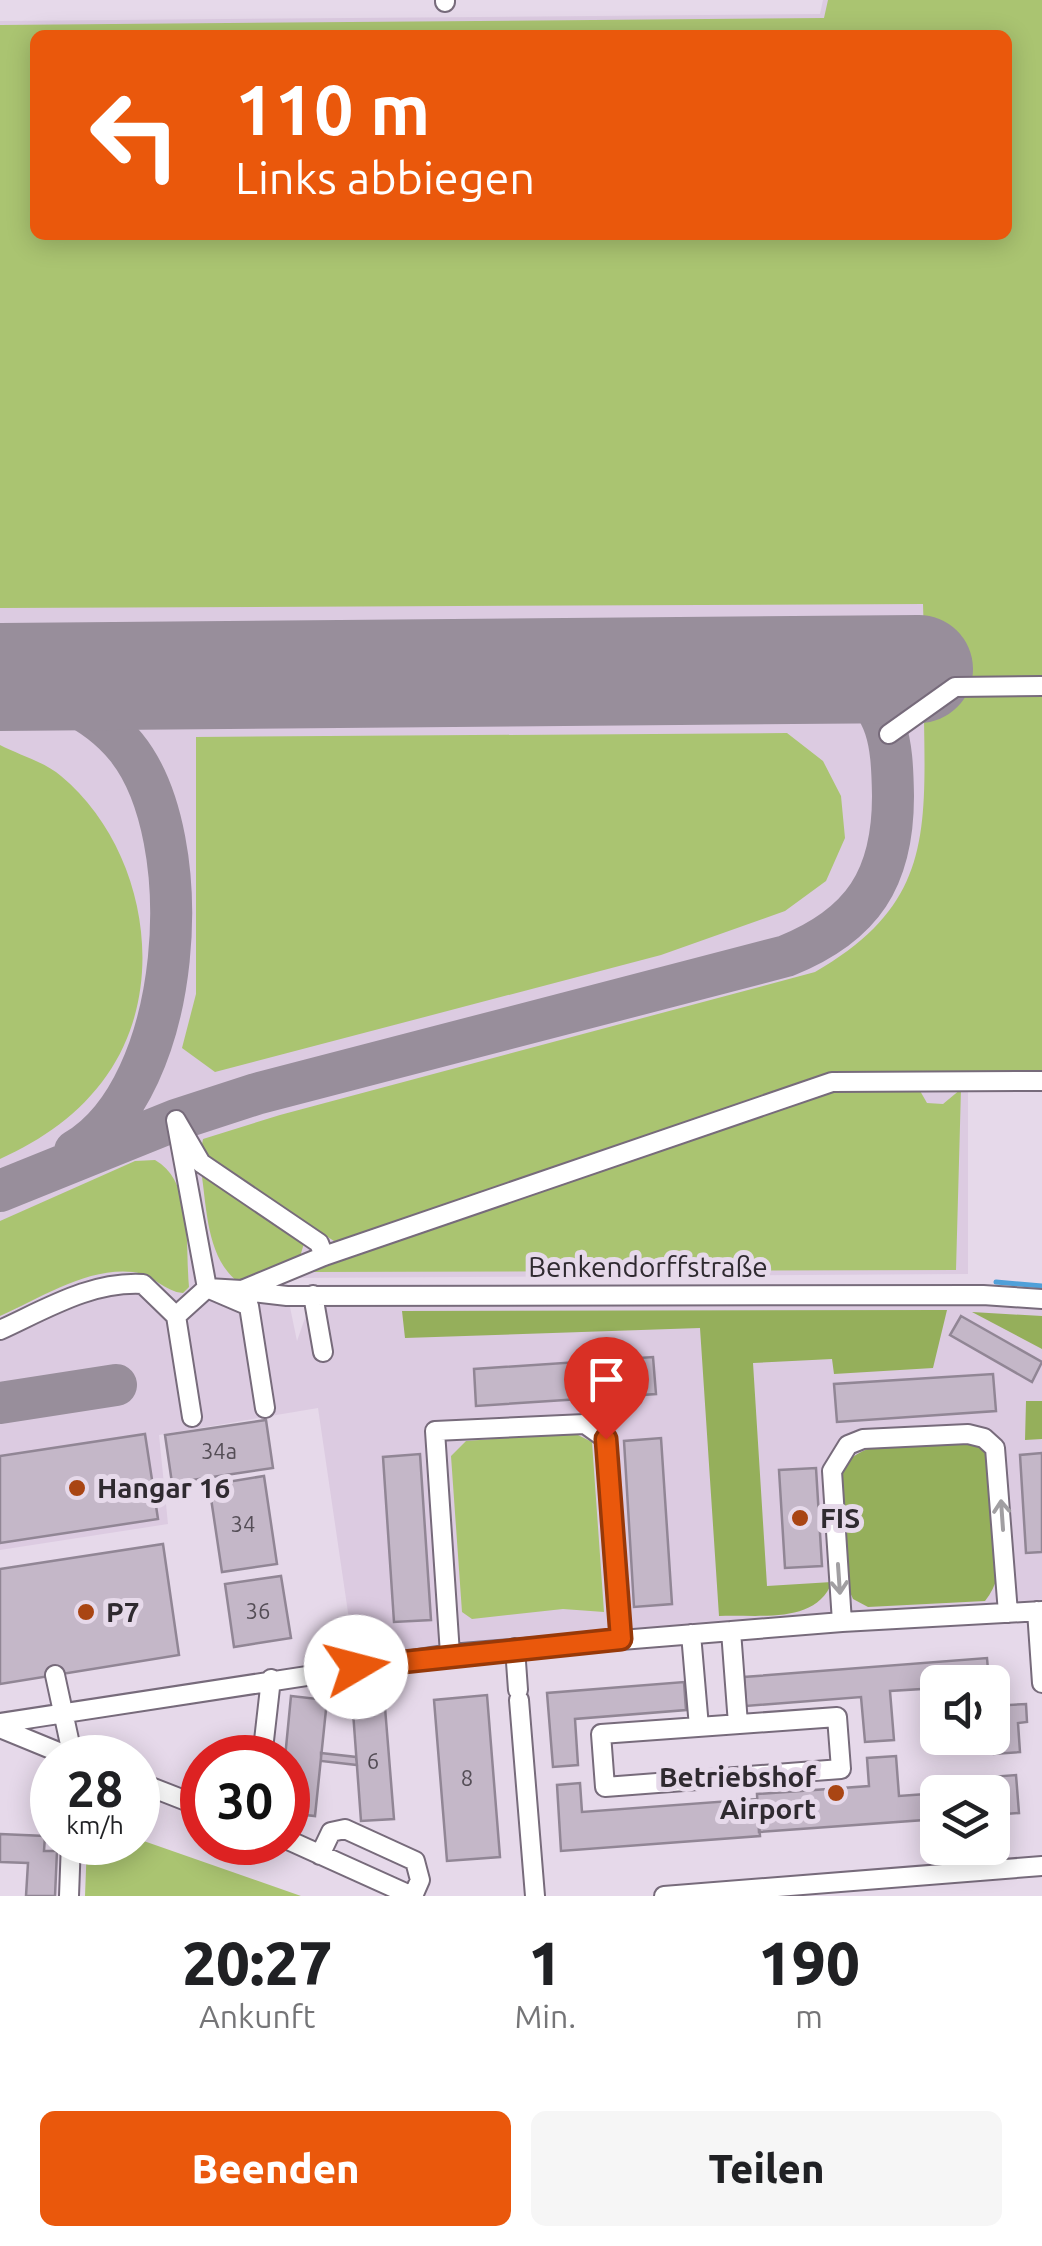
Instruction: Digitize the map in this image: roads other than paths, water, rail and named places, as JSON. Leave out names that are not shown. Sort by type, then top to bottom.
[{"type":"street","points":[[889,734],[955,687],[1042,686]]},
{"type":"street","points":[[242,1290],[324,1256],[832,1082],[1042,1081]]},
{"type":"street","points":[[208,1288],[176,1120],[201,1162],[319,1243],[324,1256]]},
{"type":"street","points":[[0,1330],[94,1288],[143,1284],[176,1316],[192,1417]]},
{"type":"street","points":[[176,1316],[208,1288]]},
{"type":"street","points":[[208,1288],[249,1306],[266,1408]]},
{"type":"street","name":"Benkendorffstraße","points":[[208,1288],[313,1294],[983,1295],[1042,1299]]},
{"type":"street","points":[[313,1294],[323,1352]]},
{"type":"street","points":[[450,1654],[435,1431],[585,1424],[606,1439],[621,1639]]},
{"type":"street","points":[[842,1622],[832,1471],[848,1445],[863,1440],[968,1434],[984,1438],[994,1448],[1008,1612]]},
{"type":"street","points":[[0,1725],[271,1679],[450,1654],[1008,1612],[1040,1611],[1042,1683]]},
{"type":"street","points":[[731,1631],[738,1724]]},
{"type":"street","points":[[691,1634],[699,1726]]},
{"type":"street","points":[[515,1648],[536,1896]]},
{"type":"street","points":[[0,1725],[73,1758],[56,1675]]},
{"type":"street","points":[[265,1735],[271,1679]]},
{"type":"street","points":[[837,1717],[841,1768],[605,1786],[601,1734],[738,1724],[837,1717]]},
{"type":"street","points":[[310,1850],[320,1855],[412,1896],[420,1880],[415,1861],[345,1829],[331,1832],[320,1855]]},
{"type":"street","points":[[69,1896],[70,1865]]},
{"type":"street","points":[[664,1896],[1042,1866]]},
{"type":"waterway","points":[[996,1282],[1042,1286]]},
{"type":"place","name":"Hangar 16","points":[[77,1488]]},
{"type":"place","name":"FIS","points":[[800,1518]]},
{"type":"place","name":"P7","points":[[86,1612]]},
{"type":"place","name":"Betriebshof Airport","points":[[836,1793]]}]
